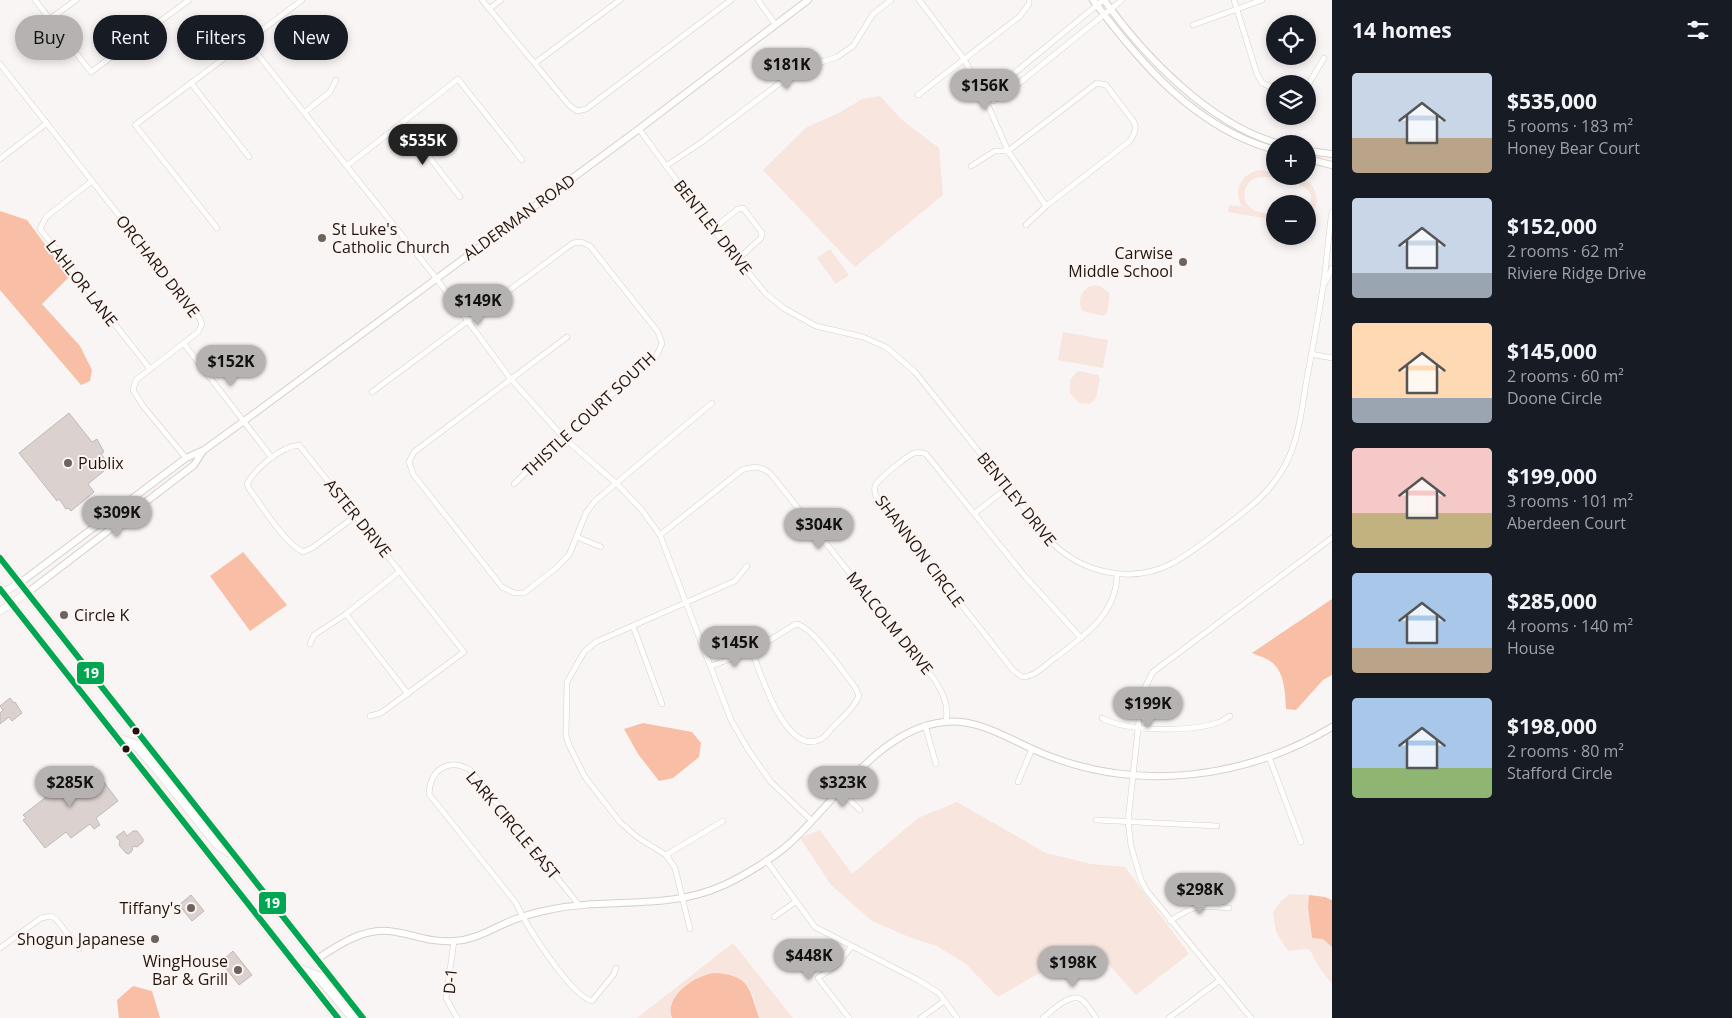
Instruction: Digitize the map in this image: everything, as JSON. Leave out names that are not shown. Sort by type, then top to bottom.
[{"type":"highway","points":[[0,558],[363,1018]]},
{"type":"highway","points":[[1,592],[338,1018]]},
{"type":"highway","points":[[116,738],[136,745],[216,843],[237,858]]},
{"type":"highway","points":[[298,968],[319,977],[353,1018]]},
{"type":"main road","name":"ALDERMAN ROAD","points":[[1,592],[20,583]]},
{"type":"main road","name":"ALDERMAN ROAD","points":[[0,611],[27,593]]},
{"type":"street","points":[[35,0],[47,15]]},
{"type":"street","points":[[55,15],[76,0]]},
{"type":"street","points":[[82,60],[91,72],[188,0]]},
{"type":"street","points":[[264,28],[302,0]]},
{"type":"street","points":[[482,0],[569,104],[577,111],[586,109],[731,0]]},
{"type":"street","points":[[489,9],[501,0]]},
{"type":"street","points":[[535,63],[620,0]]},
{"type":"street","points":[[758,0],[775,24]]},
{"type":"street","name":"ALDERMAN ROAD","points":[[20,583],[186,458],[204,450],[244,421],[639,129],[808,0]]},
{"type":"street","points":[[666,166],[702,142],[797,70],[837,57],[853,46],[873,14],[891,0]]},
{"type":"street","points":[[919,0],[964,59],[986,101],[1008,151],[1046,206]]},
{"type":"street","points":[[918,95],[1020,16],[1029,4],[1029,0]]},
{"type":"street","points":[[986,101],[989,94],[1095,3],[1104,0],[1183,90],[1206,107],[1236,125],[1266,139]]},
{"type":"street","points":[[986,101],[993,101],[1011,89],[1122,0]]},
{"type":"street","points":[[1234,0],[1257,74],[1262,82],[1266,84]]},
{"type":"street","points":[[1193,25],[1262,0]]},
{"type":"street","points":[[1095,3],[1152,74],[1173,94],[1207,118],[1266,148]]},
{"type":"street","points":[[1314,75],[1324,58]]},
{"type":"street","points":[[217,228],[135,125],[221,60]]},
{"type":"street","points":[[263,60],[436,278],[510,378],[563,438],[617,484],[641,509],[660,535],[731,720],[749,751],[771,782],[811,820]]},
{"type":"street","name":"ORCHARD DRIVE","points":[[0,64],[2,71],[47,123],[199,317],[202,324],[198,332],[136,380],[133,390],[143,406],[186,458]]},
{"type":"street","points":[[348,166],[458,79],[522,160]]},
{"type":"street","points":[[305,112],[330,92],[336,80]]},
{"type":"street","points":[[971,166],[995,152],[1008,151],[1097,82],[1106,85],[1132,118],[1136,126],[1134,134],[1130,141],[1046,206],[1026,225]]},
{"type":"street","points":[[191,83],[249,157]]},
{"type":"street","points":[[0,159],[47,123]]},
{"type":"street","points":[[403,123],[460,197]]},
{"type":"street","name":"BENTLEY DRIVE","points":[[639,129],[713,229],[766,294],[784,309],[816,326],[863,337],[886,347],[900,358],[915,372],[1046,536],[1063,553],[1090,568],[1117,574],[1148,572],[1162,568],[1180,559],[1255,504],[1280,475],[1290,456],[1298,430],[1323,286],[1330,241],[1332,212]]},
{"type":"street","points":[[1316,151],[1332,154]]},
{"type":"street","points":[[1316,161],[1332,164]]},
{"type":"street","name":"LAHLOR LANE","points":[[92,181],[46,217],[40,229],[150,369]]},
{"type":"street","points":[[713,229],[738,209],[743,208],[762,234],[761,238],[738,259]]},
{"type":"street","name":"THISTLE COURT SOUTH","points":[[467,322],[573,244],[581,242],[590,246],[658,332],[662,343],[657,354],[514,484]]},
{"type":"street","name":"BENTLEY DRIVE","points":[[1323,286],[1332,268]]},
{"type":"street","points":[[372,392],[467,322]]},
{"type":"street","points":[[567,337],[414,452],[410,462],[413,474],[502,587],[514,593],[524,592],[556,568],[569,555],[586,513],[596,501],[712,403]]},
{"type":"street","points":[[184,344],[272,458],[253,473],[247,484],[295,548],[303,552],[312,548],[357,515]]},
{"type":"street","points":[[1311,354],[1332,358]]},
{"type":"street","name":"ASTER DRIVE","points":[[272,458],[287,448],[299,445],[357,515],[464,652],[408,694]]},
{"type":"street","name":"ALDERMAN ROAD","points":[[27,593],[194,465],[204,450]]},
{"type":"street","name":"SHANNON CIRCLE","points":[[1081,638],[1023,574],[924,453],[915,453],[909,456],[880,479],[876,485],[877,498],[1016,673],[1022,677],[1031,676],[1081,638],[1094,627],[1106,611],[1115,593],[1117,574]]},
{"type":"street","name":"MALCOLM DRIVE","points":[[660,535],[742,470],[751,467],[762,467],[770,473],[934,678],[944,694],[948,710],[946,722]]},
{"type":"street","points":[[975,514],[1007,488]]},
{"type":"street","points":[[576,537],[601,547]]},
{"type":"street","points":[[1252,1018],[1170,921],[1141,880],[1131,846],[1128,821],[1142,693],[1153,672],[1332,538]]},
{"type":"street","points":[[690,929],[684,898],[675,868],[666,855],[637,837],[620,822],[585,777],[566,736],[567,682],[578,661],[596,642],[735,581],[747,566]]},
{"type":"street","points":[[310,644],[314,635],[346,614],[400,571]]},
{"type":"street","points":[[346,614],[408,694],[381,713],[370,716]]},
{"type":"street","points":[[711,666],[752,651],[790,626],[802,625],[812,633],[855,687],[858,696],[854,706],[822,739],[813,742],[806,741],[794,734],[774,710],[752,651]]},
{"type":"street","points":[[633,626],[662,704]]},
{"type":"street","points":[[1102,718],[1111,723],[1138,728],[1181,728],[1217,723],[1230,716]]},
{"type":"street","points":[[317,959],[354,937],[381,931],[398,933],[431,942],[454,941],[476,938],[522,917],[579,905],[651,903],[684,898],[724,885],[789,844],[887,745],[910,731],[925,725],[946,722],[985,727],[1032,749],[1094,769],[1158,776],[1208,773],[1269,757],[1301,744],[1331,728]]},
{"type":"street","points":[[925,725],[936,764]]},
{"type":"street","points":[[1018,782],[1032,749]]},
{"type":"street","points":[[1269,757],[1301,842]]},
{"type":"street","name":"LARK CIRCLE EAST","points":[[522,917],[516,903],[430,794],[433,775],[445,766],[462,765],[470,770],[579,905]]},
{"type":"street","points":[[840,791],[860,810]]},
{"type":"street","points":[[1096,820],[1217,826]]},
{"type":"street","points":[[666,855],[723,821]]},
{"type":"street","points":[[766,860],[815,927],[918,980],[939,993],[957,1018]]},
{"type":"street","points":[[774,917],[795,902]]},
{"type":"street","points":[[1170,921],[1188,909],[1199,905],[1229,908]]},
{"type":"street","points":[[0,948],[41,918],[50,916],[56,919],[79,949]]},
{"type":"street","points":[[522,917],[536,940],[586,1000],[592,1001],[598,995],[614,974],[616,968]]},
{"type":"street","name":"D-1","points":[[454,941],[446,998],[457,1018]]},
{"type":"street","points":[[850,1018],[818,978],[838,964],[851,947]]},
{"type":"street","points":[[1169,1018],[1220,980]]},
{"type":"street","points":[[1043,1018],[1067,1000],[1075,998],[1082,1000],[1096,1018]]},
{"type":"street","points":[[921,1018],[944,1001]]},
{"type":"shaded area","points":[[880,96],[902,120],[939,148],[943,195],[855,267],[763,170],[807,127],[839,113],[862,99]]},
{"type":"shaded area","points":[[1266,171],[1266,177],[1256,178],[1248,184],[1245,192],[1246,201],[1252,209],[1266,213],[1266,218],[1228,212],[1229,205],[1242,207],[1239,201],[1238,189],[1243,179],[1252,172]]},
{"type":"shaded area","points":[[1301,185],[1312,185],[1316,195],[1311,195],[1307,189]]},
{"type":"shaded area","points":[[0,211],[27,220],[69,277],[42,304],[80,346],[92,370],[90,381],[81,385],[0,290]]},
{"type":"shaded area","points":[[830,249],[849,275],[836,284],[817,258]]},
{"type":"shaded area","points":[[1095,285],[1100,286],[1110,294],[1107,313],[1103,316],[1082,311],[1080,298],[1083,291]]},
{"type":"shaded area","points":[[1063,332],[1108,340],[1103,368],[1058,360]]},
{"type":"shaded area","points":[[1078,371],[1098,375],[1100,379],[1096,398],[1090,404],[1079,403],[1070,393],[1070,380]]},
{"type":"shaded area","points":[[243,552],[287,605],[250,631],[210,576]]},
{"type":"shaded area","points":[[1332,599],[1332,675],[1323,680],[1296,710],[1286,709],[1283,683],[1279,670],[1268,660],[1252,653]]},
{"type":"shaded area","points":[[643,723],[692,732],[701,743],[699,757],[673,778],[659,781],[638,754],[624,729]]},
{"type":"shaded area","points":[[957,802],[1046,853],[1091,864],[1125,867],[1189,954],[1136,995],[1103,958],[1062,952],[1043,971],[998,997],[966,964],[937,946],[909,937],[872,921],[831,885],[800,838],[820,830],[852,874],[918,818]]},
{"type":"shaded area","points":[[1290,894],[1309,895],[1308,907],[1312,937],[1323,939],[1332,947],[1332,984],[1319,967],[1310,950],[1288,951],[1276,932],[1273,913],[1281,901]]},
{"type":"shaded area","points":[[1309,895],[1332,900],[1332,947],[1323,939],[1312,938],[1308,907]]},
{"type":"shaded area","points":[[733,943],[793,1018],[759,1018],[749,988],[738,979],[725,974],[697,979],[685,986],[676,995],[671,1006],[672,1018],[637,1018]]},
{"type":"shaded area","points":[[714,973],[735,977],[746,985],[750,991],[759,1018],[672,1018],[672,1002],[682,988],[698,978]]},
{"type":"shaded area","points":[[133,986],[152,991],[160,1018],[119,1018],[117,1000]]},
{"type":"building","name":"Publix","points":[[69,413],[92,442],[97,439],[104,452],[101,454],[110,466],[88,484],[94,492],[71,511],[68,508],[66,509],[59,499],[57,501],[19,453]]},
{"type":"building","points":[[10,698],[22,713],[12,721],[9,717],[0,724],[0,713],[3,710],[0,706]]},
{"type":"building","points":[[92,766],[118,801],[96,818],[100,825],[94,829],[90,824],[71,838],[66,832],[45,848],[23,820],[26,818],[23,815],[78,772],[80,775]]},
{"type":"building","points":[[124,831],[127,836],[133,831],[137,831],[143,839],[143,842],[137,847],[133,846],[129,854],[119,845],[120,841],[116,837]]},
{"type":"building","name":"Tiffany's","points":[[191,895],[204,911],[192,921],[179,905]]},
{"type":"building","name":"WingHouse Bar & Grill","points":[[233,951],[252,975],[239,985],[221,962]]},
{"type":"transit line","name":"19","points":[[0,558],[363,1018]]},
{"type":"transit line","name":"19","points":[[0,589],[338,1018]]},
{"type":"place","name":"St Luke's Catholic Church","points":[[322,238]]},
{"type":"place","name":"Carwise Middle School","points":[[1183,262]]},
{"type":"place","name":"Publix","points":[[68,463]]},
{"type":"place","name":"Circle K","points":[[64,615]]},
{"type":"place","name":"Tiffany's","points":[[191,908]]},
{"type":"place","name":"Shogun Japanese","points":[[155,939]]},
{"type":"place","name":"WingHouse Bar & Grill","points":[[238,970]]}]
